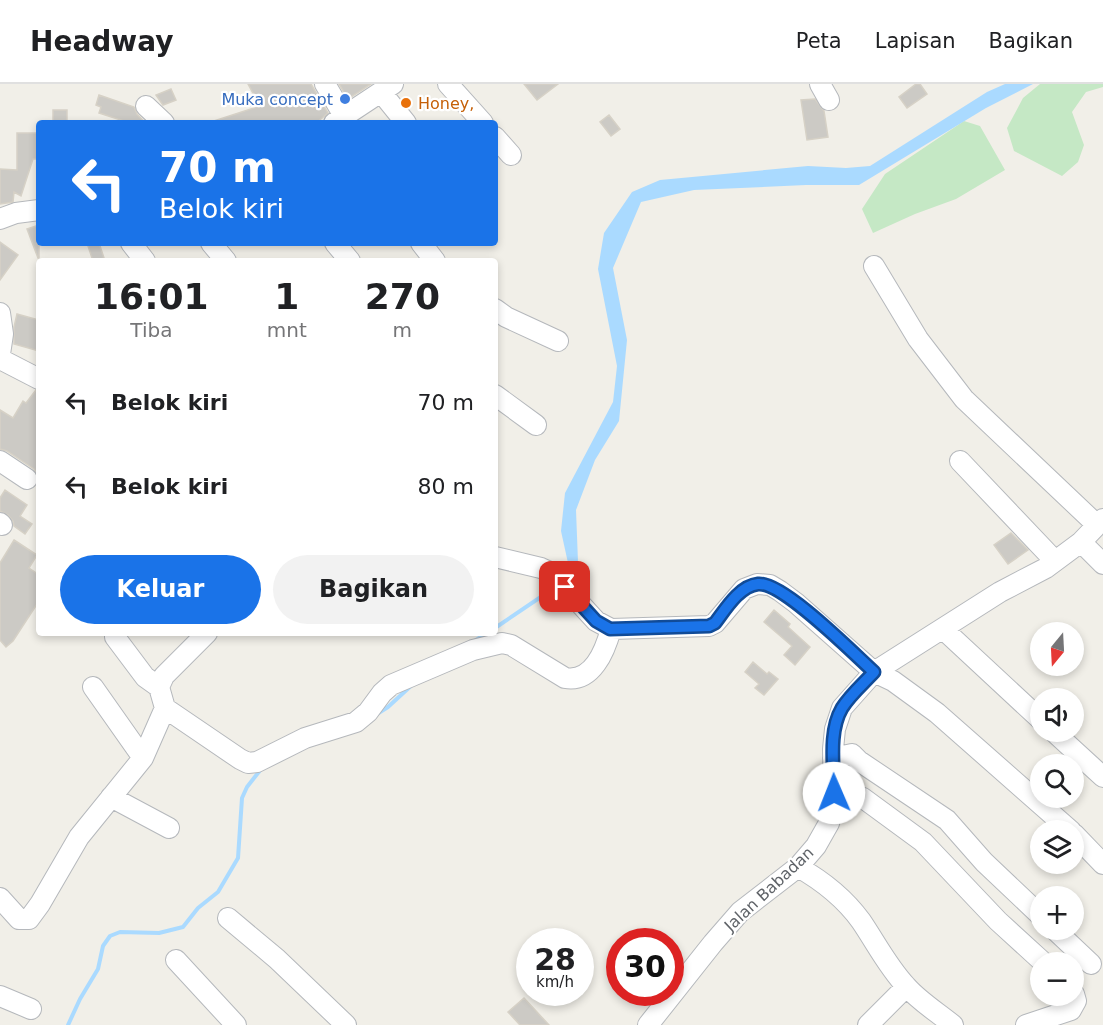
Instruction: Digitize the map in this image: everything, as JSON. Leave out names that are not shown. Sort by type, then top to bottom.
[{"type":"street","points":[[325,84],[339,119],[387,88],[404,120]]},
{"type":"street","points":[[448,84],[480,120]]},
{"type":"street","points":[[146,106],[161,120]]},
{"type":"street","points":[[498,140],[511,155]]},
{"type":"street","points":[[0,219],[16,213],[36,210]]},
{"type":"street","points":[[134,246],[144,258]]},
{"type":"street","points":[[214,246],[224,258]]},
{"type":"street","points":[[338,246],[348,258]]},
{"type":"street","points":[[423,246],[433,258]]},
{"type":"street","points":[[874,266],[918,339],[964,399],[1100,522]]},
{"type":"street","points":[[498,311],[558,341]]},
{"type":"street","points":[[0,313],[3,334],[0,354]]},
{"type":"street","points":[[0,359],[36,377]]},
{"type":"street","points":[[498,397],[536,425]]},
{"type":"street","points":[[0,461],[27,479]]},
{"type":"street","points":[[960,461],[1055,561]]},
{"type":"street","name":"Jalan Babadan","points":[[648,1025],[712,943],[740,912],[798,867],[816,846],[829,823],[834,807],[835,729],[842,708],[874,672],[1000,592],[1055,561],[1081,542],[1100,522]]},
{"type":"street","points":[[1081,542],[1103,564]]},
{"type":"street","points":[[498,558],[541,568],[552,573],[596,621],[610,629],[709,626],[715,623],[744,589],[757,584],[770,585],[796,603],[874,672],[893,681],[937,713],[1058,820]]},
{"type":"street","points":[[165,708],[240,759],[248,763],[257,762],[305,738],[356,722],[368,712],[386,688],[473,650],[502,643],[512,645],[565,678],[573,680],[589,672],[597,662],[605,648],[610,629]]},
{"type":"street","points":[[943,629],[1030,710]]},
{"type":"street","points":[[159,687],[164,676],[204,636]]},
{"type":"street","points":[[1,902],[19,919],[29,919],[79,837],[143,758],[165,708],[159,687],[145,677],[116,637]]},
{"type":"street","points":[[93,687],[143,758]]},
{"type":"street","points":[[1065,742],[1103,777]]},
{"type":"street","points":[[834,758],[852,754],[947,820],[984,862],[1030,906]]},
{"type":"street","points":[[834,793],[849,793],[863,798],[923,842],[998,921],[1032,952]]},
{"type":"street","points":[[111,797],[169,828]]},
{"type":"street","points":[[1084,844],[1103,864]]},
{"type":"street","points":[[798,867],[813,875],[832,891],[860,920],[906,987],[953,1025]]},
{"type":"street","points":[[228,918],[278,959],[346,1025]]},
{"type":"street","points":[[1066,940],[1091,964]]},
{"type":"street","points":[[176,960],[236,1025]]},
{"type":"street","points":[[868,1025],[906,987]]},
{"type":"street","points":[[0,996],[31,1009]]},
{"type":"street","points":[[1026,1025],[1071,1010],[1074,1006]]},
{"type":"green space","points":[[1040,84],[1103,84],[1103,87],[1086,92],[1072,112],[1084,145],[1078,162],[1062,176],[1014,151],[1007,128],[1023,98]]},
{"type":"green space","points":[[964,121],[980,126],[1005,170],[956,199],[873,233],[862,209],[885,174]]},
{"type":"water","points":[[1005,84],[1033,84],[986,108],[859,185],[694,190],[641,202],[613,268],[627,340],[619,421],[595,460],[576,510],[578,562],[568,563],[561,531],[565,493],[613,402],[617,366],[598,269],[604,233],[632,192],[660,180],[808,166],[846,168],[870,166],[987,92]]},
{"type":"building","points":[[248,84],[311,84],[328,113],[320,120],[217,120],[260,106]]},
{"type":"building","points":[[339,84],[371,84],[348,99]]},
{"type":"building","points":[[524,84],[558,84],[537,100]]},
{"type":"building","points":[[916,84],[920,84],[927,94],[907,108],[899,97]]},
{"type":"building","points":[[171,89],[176,100],[163,105],[156,95]]},
{"type":"building","points":[[99,95],[134,107],[142,120],[121,120],[99,113],[101,107],[96,105]]},
{"type":"building","points":[[815,99],[824,111],[828,137],[807,140],[801,100]]},
{"type":"building","points":[[53,110],[67,110],[67,120],[53,120]]},
{"type":"building","points":[[609,115],[620,129],[611,136],[600,122]]},
{"type":"building","points":[[17,133],[36,133],[36,159],[33,159],[21,196],[14,192],[13,202],[0,204],[0,169],[17,170]]},
{"type":"building","points":[[36,226],[36,246],[39,246],[39,258],[38,258],[27,229]]},
{"type":"building","points":[[0,242],[18,255],[0,280]]},
{"type":"building","points":[[88,246],[100,246],[104,258],[92,258]]},
{"type":"building","points":[[17,314],[36,319],[36,350],[14,344]]},
{"type":"building","points":[[36,390],[36,472],[7,451],[0,449],[0,410],[13,418],[23,401],[26,403]]},
{"type":"building","points":[[5,490],[27,505],[20,516],[32,524],[25,534],[14,526],[8,515],[0,511],[0,498]]},
{"type":"building","points":[[1011,533],[1028,550],[1008,564],[994,545]]},
{"type":"building","points":[[14,540],[36,554],[29,568],[36,573],[36,606],[13,641],[6,647],[0,640],[0,563]]},
{"type":"building","points":[[774,610],[790,624],[788,627],[810,647],[795,665],[784,655],[792,646],[764,622]]},
{"type":"building","points":[[753,662],[767,674],[769,672],[778,679],[764,695],[755,688],[759,684],[745,672]]},
{"type":"building","points":[[516,1005],[531,1006],[549,1025],[520,1025],[508,1012]]},
{"type":"waterway","points":[[566,581],[575,574],[573,560]]},
{"type":"waterway","points":[[498,626],[557,586]]},
{"type":"waterway","points":[[476,640],[482,636]]},
{"type":"waterway","points":[[377,714],[413,684]]},
{"type":"waterway","points":[[68,1025],[98,969],[103,946],[110,936],[120,932],[159,933],[183,927],[198,908],[218,892],[238,858],[242,798],[247,787],[262,768]]},
{"type":"place","name":"Muka concept","points":[[345,99]]},
{"type":"place","name":"Honey,","points":[[406,103]]},
{"type":"route","points":[[565,587],[596,621],[610,629],[709,626],[715,623],[744,589],[757,584],[770,585],[796,603],[874,672],[842,708],[835,729],[834,793]]}]
